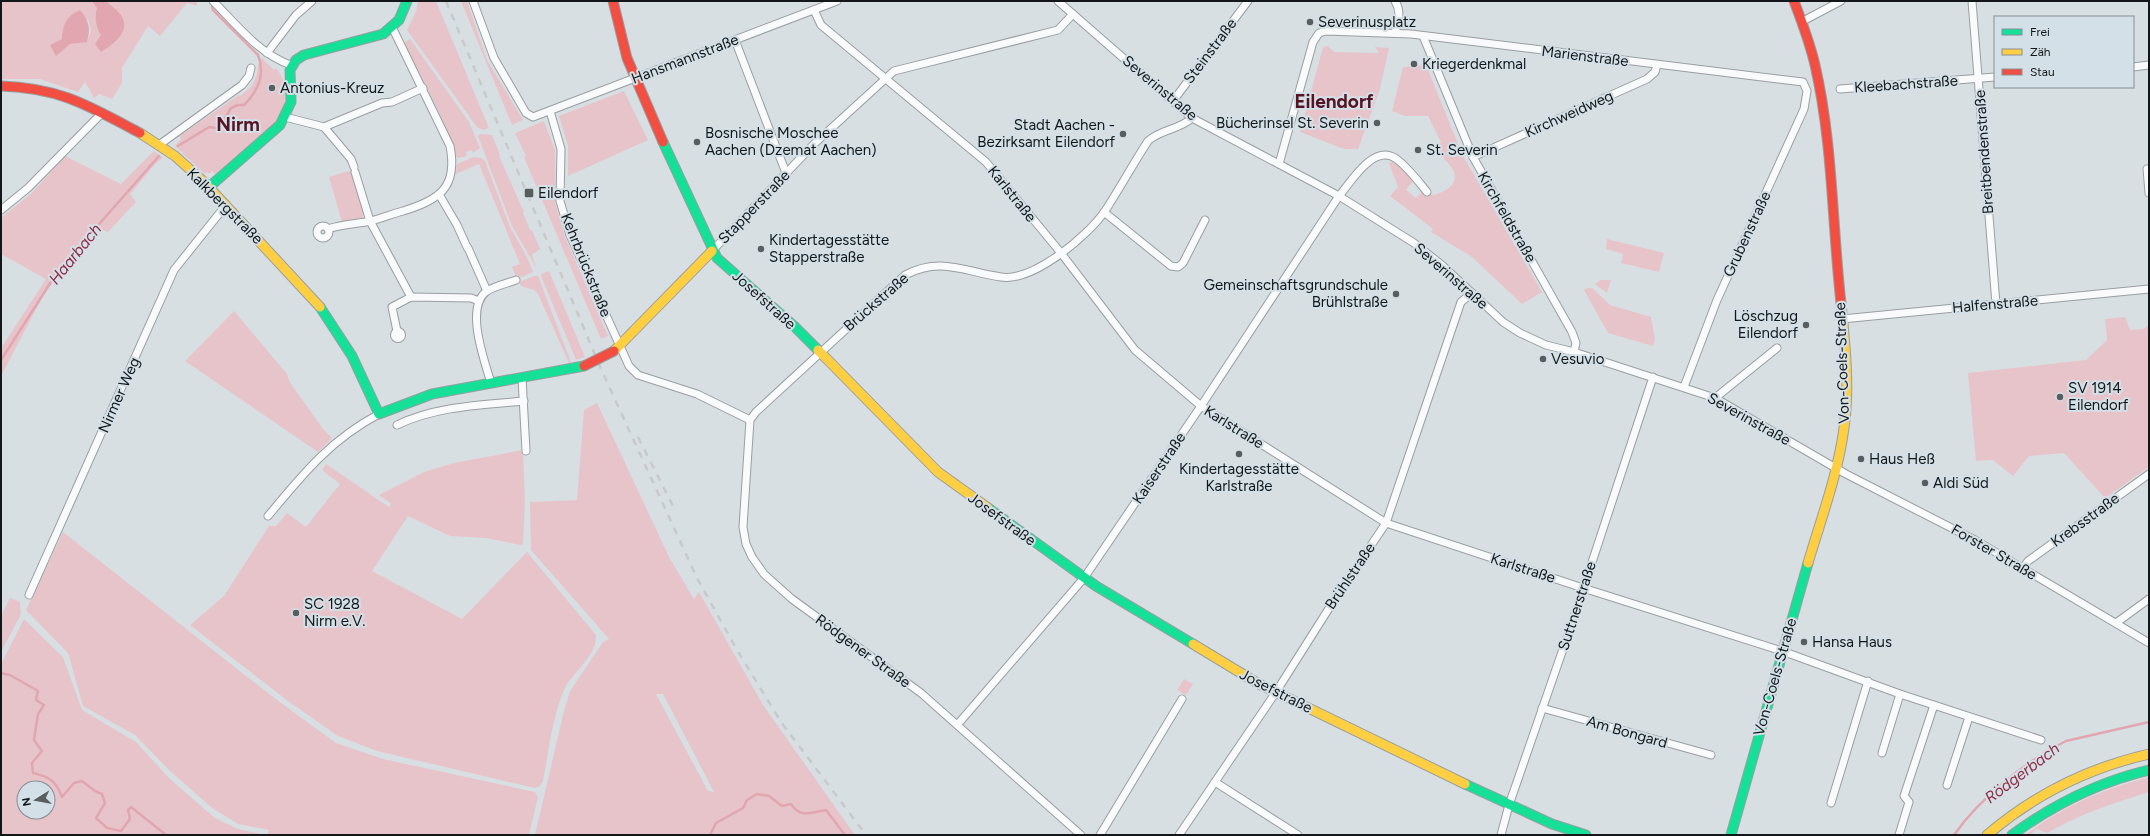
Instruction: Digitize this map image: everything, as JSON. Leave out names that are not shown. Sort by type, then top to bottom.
[{"type":"street","points":[[213,1],[267,53],[277,61],[291,65]]},
{"type":"street","points":[[267,53],[296,15],[312,1]]},
{"type":"street","points":[[208,188],[280,125],[285,117],[291,101],[289,72],[295,59],[304,55],[383,34],[393,29],[399,21],[407,1]]},
{"type":"street","name":"Hansmannstraße","points":[[473,1],[494,58],[526,113],[533,117],[634,77],[837,1]]},
{"type":"street","name":"Josefstraße","points":[[612,1],[634,77],[712,251],[717,258],[794,326],[938,472],[1084,578],[1206,653],[1276,692],[1509,805],[1552,824],[1586,835]]},
{"type":"street","name":"Severinstraße","points":[[1058,1],[1192,118],[1339,196],[1420,248],[1443,266],[1503,322],[1520,333],[1546,345],[1574,352],[1715,398],[1835,467]]},
{"type":"street","name":"Steinstraße","points":[[1173,101],[1248,1]]},
{"type":"street","points":[[1395,33],[1400,14],[1400,9],[1396,1]]},
{"type":"street","name":"Von-Coels-Straße","points":[[1731,835],[1835,467],[1846,422],[1847,411],[1842,319],[1822,99],[1811,45],[1794,1]]},
{"type":"street","points":[[1803,21],[1841,1]]},
{"type":"street","name":"Breitbendenstraße","points":[[1972,1],[1996,304]]},
{"type":"street","name":"Karlstraße","points":[[814,10],[821,25],[886,77],[986,162],[1061,253],[1135,350],[1201,406],[1386,522],[1583,588],[1782,651],[1868,681],[1900,694],[2040,740]]},
{"type":"street","name":"Stapperstraße","points":[[379,414],[412,400],[432,394],[584,366],[617,349],[786,173],[894,71],[1058,30],[1073,14]]},
{"type":"street","points":[[328,229],[370,221],[424,205],[440,196],[448,184],[453,161],[450,146],[393,29]]},
{"type":"street","name":"Marienstraße","points":[[1279,164],[1313,42],[1319,33],[1333,30],[1423,36],[1803,82]]},
{"type":"street","name":"Kirchfeldstraße","points":[[1423,36],[1473,157],[1572,332],[1576,343],[1574,352]]},
{"type":"street","points":[[735,40],[786,173]]},
{"type":"street","name":"Kirchweidweg","points":[[1473,157],[1647,79],[1655,72],[1657,64]]},
{"type":"street","points":[[2134,67],[2149,65]]},
{"type":"street","points":[[159,145],[242,85],[249,76],[251,68]]},
{"type":"street","name":"Kleebachstraße","points":[[1840,89],[1994,77]]},
{"type":"street","name":"Grubenstraße","points":[[1684,387],[1717,300],[1804,109],[1807,91],[1803,82]]},
{"type":"street","name":"Kalkbergstraße","points":[[1,86],[38,87],[57,91],[102,113],[159,145],[226,205],[305,290],[331,322],[353,356],[379,414]]},
{"type":"street","points":[[324,127],[382,103],[392,102],[423,88]]},
{"type":"street","name":"Kehrbrückstraße","points":[[550,111],[561,149],[560,201],[570,235],[617,349]]},
{"type":"street","points":[[1,210],[28,188],[102,113]]},
{"type":"street","points":[[285,117],[324,127],[351,159],[370,221],[411,297]]},
{"type":"street","name":"Brückstraße","points":[[750,420],[756,412],[892,286],[905,275],[918,268],[932,265],[947,265],[1002,278],[1016,278],[1029,274],[1043,266],[1061,253],[1087,230],[1104,212],[1148,141],[1159,133],[1185,125],[1192,118]]},
{"type":"street","name":"Kaiserstraße","points":[[958,724],[1084,578],[1201,406],[1339,196],[1371,158],[1382,155],[1395,158],[1427,192]]},
{"type":"street","points":[[2147,169],[2149,192]]},
{"type":"street","points":[[440,196],[457,225],[487,291]]},
{"type":"street","name":"Nirmer Weg","points":[[29,595],[174,270],[226,205]]},
{"type":"street","points":[[1104,212],[1171,266],[1178,267],[1183,263],[1205,220]]},
{"type":"street","points":[[491,383],[480,346],[476,322],[479,301],[487,291],[516,280]]},
{"type":"street","name":"Halfenstraße","points":[[1842,319],[2149,289]]},
{"type":"street","name":"Brühlstraße","points":[[1178,835],[1276,692],[1386,522],[1461,302],[1472,293]]},
{"type":"street","points":[[397,331],[392,307],[411,297],[471,298],[479,301]]},
{"type":"street","points":[[1715,398],[1777,348]]},
{"type":"street","points":[[617,349],[629,366],[638,375],[697,394],[750,420]]},
{"type":"street","name":"Suttnerstraße","points":[[1501,835],[1509,805],[1653,377]]},
{"type":"street","points":[[522,378],[526,451]]},
{"type":"street","points":[[397,425],[417,417],[443,411],[524,401]]},
{"type":"street","points":[[268,516],[318,457],[354,428],[379,414]]},
{"type":"street","name":"Rödgener Straße","points":[[750,420],[743,527],[746,544],[752,557],[764,574],[792,599],[921,693],[958,724],[1081,835]]},
{"type":"street","name":"Forster Straße","points":[[1835,467],[1975,540],[2149,643]]},
{"type":"street","name":"Krebsstraße","points":[[2023,568],[2028,561],[2149,474]]},
{"type":"street","points":[[2116,623],[2149,599]]},
{"type":"street","points":[[1831,803],[1868,681]]},
{"type":"street","points":[[1882,753],[1900,694]]},
{"type":"street","points":[[1100,835],[1182,699]]},
{"type":"street","points":[[1899,835],[1909,802],[1904,796],[1934,705]]},
{"type":"street","name":"Am Bongard","points":[[1542,708],[1711,755]]},
{"type":"street","points":[[1947,785],[1969,717]]},
{"type":"street","points":[[1987,835],[2036,797],[2071,779],[2106,765],[2149,754]]},
{"type":"street","points":[[2012,835],[2038,815],[2078,793],[2113,780],[2149,770]]},
{"type":"street","points":[[1215,782],[1298,835]]},
{"type":"shaded area","points":[[1,1],[92,1],[97,8],[96,19],[101,38],[101,52],[110,5],[106,1],[197,1],[197,6],[187,3],[160,36],[148,26],[122,68],[122,83],[112,99],[99,94],[94,98],[85,82],[78,92],[40,79],[1,79]],"holes":[[[88,19],[91,31],[87,42],[50,45],[62,39]]]},
{"type":"shaded area","points":[[92,1],[106,1],[119,13],[124,23],[124,28],[119,38],[101,52],[95,44],[101,35],[96,22],[97,8]]},
{"type":"shaded area","points":[[418,1],[436,1],[489,128],[483,130],[477,127],[407,30],[416,12]]},
{"type":"shaded area","points":[[461,1],[467,1],[487,60],[523,120],[512,125]]},
{"type":"shaded area","points":[[80,10],[89,29],[87,42],[70,44],[56,56],[50,45],[62,39],[64,25],[75,12]]},
{"type":"shaded area","points":[[410,39],[469,122],[480,148],[473,153],[472,150],[466,152],[467,156],[457,158],[440,114],[404,43]]},
{"type":"shaded area","points":[[1328,46],[1334,52],[1379,53],[1375,47],[1389,48],[1380,89],[1358,149],[1344,149],[1300,132],[1323,47]]},
{"type":"shaded area","points":[[262,58],[274,70],[276,68],[283,81],[285,88],[285,101],[280,115],[276,122],[215,174],[212,171],[209,174],[206,172],[205,174],[175,146],[181,139],[179,136],[249,89],[254,82],[259,63]]},
{"type":"shaded area","points":[[1426,65],[1463,156],[1542,292],[1522,304],[1472,257],[1431,232],[1433,229],[1390,196],[1398,187],[1389,163],[1393,162],[1403,169],[1413,181],[1406,190],[1416,198],[1422,192],[1434,195],[1448,189],[1454,181],[1455,177],[1453,169],[1442,155],[1438,144],[1441,142],[1428,116],[1405,116],[1392,111],[1403,67]]},
{"type":"shaded area","points":[[624,91],[648,140],[568,176],[568,146],[559,116]]},
{"type":"shaded area","points":[[544,121],[555,150],[555,203],[565,237],[608,336],[601,339],[524,157],[526,156],[515,133]]},
{"type":"shaded area","points":[[480,134],[492,135],[500,155],[499,156],[524,212],[523,213],[530,230],[532,230],[540,249],[532,255],[537,269],[512,226],[478,136]]},
{"type":"shaded area","points":[[154,151],[163,158],[156,163],[130,194],[136,202],[108,232],[97,228],[45,292],[1,376],[1,348],[46,279],[1,254],[1,218],[32,193],[65,156],[121,184]]},
{"type":"shaded area","points":[[474,157],[481,158],[485,161],[510,227],[528,259],[533,272],[517,279],[512,267],[520,264],[479,164],[456,174],[457,164]]},
{"type":"shaded area","points":[[352,170],[364,214],[362,218],[342,222],[329,177]]},
{"type":"shaded area","points":[[1607,239],[1664,253],[1659,272],[1621,263],[1623,254],[1606,249]]},
{"type":"shaded area","points":[[549,271],[585,357],[576,360],[541,276],[541,274]]},
{"type":"shaded area","points":[[534,276],[538,276],[571,362],[569,363],[538,294],[534,290],[521,286],[519,282]]},
{"type":"shaded area","points":[[1601,280],[1611,280],[1607,293],[1596,285],[1596,283]]},
{"type":"shaded area","points":[[1587,288],[1592,288],[1610,305],[1651,317],[1655,339],[1653,346],[1608,333],[1584,290]]},
{"type":"shaded area","points":[[234,311],[287,374],[289,381],[323,429],[332,438],[318,452],[185,361]]},
{"type":"shaded area","name":"SV 1914 Eilendorf","points":[[2125,317],[2130,330],[2144,329],[2149,324],[2149,467],[2105,498],[2064,453],[2029,456],[2013,476],[1993,460],[1976,461],[1968,373],[2086,360],[2107,340],[2105,319]]},
{"type":"shaded area","points":[[597,403],[670,559],[694,599],[699,592],[763,705],[855,835],[535,835],[570,691],[603,642],[609,639],[531,550],[530,502],[577,500],[584,410]],"holes":[[[656,694],[663,694],[714,792],[708,791]]]},
{"type":"shaded area","points":[[523,450],[525,502],[523,544],[520,545],[487,538],[450,536],[408,516],[372,571],[462,619],[527,552],[596,635],[593,650],[589,657],[564,690],[556,712],[543,781],[540,786],[535,788],[377,751],[338,736],[288,701],[190,625],[224,596],[269,526],[276,526],[287,513],[306,527],[340,484],[322,470],[326,464],[389,507],[391,504],[379,495],[424,472],[454,463]]},
{"type":"shaded area","points":[[63,532],[273,697],[336,743],[383,759],[535,792],[538,797],[529,835],[267,835],[269,830],[238,824],[212,808],[169,770],[135,735],[83,706],[68,653],[26,610]]},
{"type":"shaded area","points":[[10,598],[20,602],[21,614],[1,652],[1,616]]},
{"type":"shaded area","points":[[24,619],[63,657],[82,710],[136,742],[170,779],[215,818],[238,829],[265,835],[1,835],[1,664]]},
{"type":"shaded area","points":[[1184,679],[1193,684],[1186,695],[1177,690]]},
{"type":"shaded area","points":[[2149,777],[2149,792],[2123,800],[2072,820],[2047,833],[2037,829],[2030,835],[2026,835],[2054,815],[2069,807],[2116,787]]},
{"type":"waterway","name":"Haarbach","points":[[178,146],[209,127],[216,128],[221,125],[231,108],[238,105],[244,105],[249,100],[257,88],[261,76],[258,55],[213,10],[212,7]]},
{"type":"waterway","name":"Haarbach","points":[[1,360],[58,271],[159,156]]},
{"type":"waterway","name":"Rödgerbach","points":[[1,673],[10,675],[38,691],[36,700],[44,705],[38,714],[34,740],[42,751],[32,763],[33,773],[52,780],[62,797],[74,783],[82,781],[95,791],[102,794],[105,803],[96,818],[107,828],[121,831],[130,819],[128,810],[131,807],[166,835]]},
{"type":"waterway","name":"Rödgerbach","points":[[1954,835],[1964,821],[1990,794],[2020,770],[2051,749],[2066,741],[2149,722]]},
{"type":"waterway","name":"Rödgerbach","points":[[710,835],[716,823],[743,808],[747,800],[757,794],[769,796],[782,806],[791,804],[795,809],[803,813],[826,810],[845,835]]},
{"type":"railway","points":[[446,1],[601,369],[697,578],[737,650],[781,722],[866,835]]},
{"type":"railway","points":[[638,437],[675,510]]},
{"type":"traffic: fast","points":[[208,188],[280,125],[291,102],[290,70],[296,60],[304,55],[383,34],[399,20],[407,1]]},
{"type":"traffic: fast","points":[[663,142],[717,258],[794,326],[818,350]]},
{"type":"traffic: fast","points":[[320,307],[352,356],[379,414],[432,394],[584,366]]},
{"type":"traffic: fast","points":[[988,508],[1096,586],[1193,644]]},
{"type":"traffic: fast","points":[[1731,835],[1808,563]]},
{"type":"traffic: fast","points":[[2012,835],[2044,813],[2077,795],[2112,781],[2149,770]]},
{"type":"traffic: fast","points":[[1465,784],[1552,824],[1586,835]]},
{"type":"traffic: slow","points":[[140,133],[175,156],[204,182],[320,307]]},
{"type":"traffic: slow","points":[[614,351],[712,251]]},
{"type":"traffic: slow","points":[[1808,563],[1838,462],[1846,413],[1847,381],[1841,303]]},
{"type":"traffic: slow","points":[[818,350],[938,472],[988,508]]},
{"type":"traffic: slow","points":[[1193,644],[1259,684],[1465,784]]},
{"type":"traffic: slow","points":[[1987,835],[2024,807],[2063,784],[2105,767],[2149,754]]},
{"type":"traffic: jam","points":[[613,1],[627,58],[663,142]]},
{"type":"traffic: jam","points":[[1794,1],[1811,49],[1821,94],[1829,154],[1841,303]]},
{"type":"traffic: jam","points":[[1,86],[41,90],[74,100],[140,133]]},
{"type":"traffic: jam","points":[[584,366],[614,351]]},
{"type":"place","name":"Severinusplatz","points":[[1310,22]]},
{"type":"place","name":"Kriegerdenkmal","points":[[1414,64]]},
{"type":"place","name":"Antonius-Kreuz","points":[[272,88]]},
{"type":"place","name":"Bücherinsel St. Severin","points":[[1377,123]]},
{"type":"place","name":"Stadt Aachen - Bezirksamt Eilendorf","points":[[1123,134]]},
{"type":"place","name":"Bosnische Moschee Aachen (Dzemat Aachen)","points":[[697,142]]},
{"type":"place","name":"St. Severin","points":[[1418,150]]},
{"type":"place","name":"Eilendorf","points":[[529,193]]},
{"type":"place","name":"Kindertagesstätte Stapperstraße","points":[[761,249]]},
{"type":"place","name":"Gemeinschaftsgrundschule Brühlstraße","points":[[1396,294]]},
{"type":"place","name":"Löschzug Eilendorf","points":[[1806,325]]},
{"type":"place","name":"Vesuvio","points":[[1543,359]]},
{"type":"place","name":"SV 1914 Eilendorf","points":[[2060,397]]},
{"type":"place","name":"Kindertagesstätte Karlstraße","points":[[1239,454]]},
{"type":"place","name":"Haus Heß","points":[[1861,459]]},
{"type":"place","name":"Aldi Süd","points":[[1925,483]]},
{"type":"place","name":"SC 1928 Nirm e.V.","points":[[296,613]]},
{"type":"place","name":"Hansa Haus","points":[[1804,642]]},
{"type":"district","name":"Eilendorf","points":[[1334,101]]},
{"type":"district","name":"Nirm","points":[[238,124]]}]
